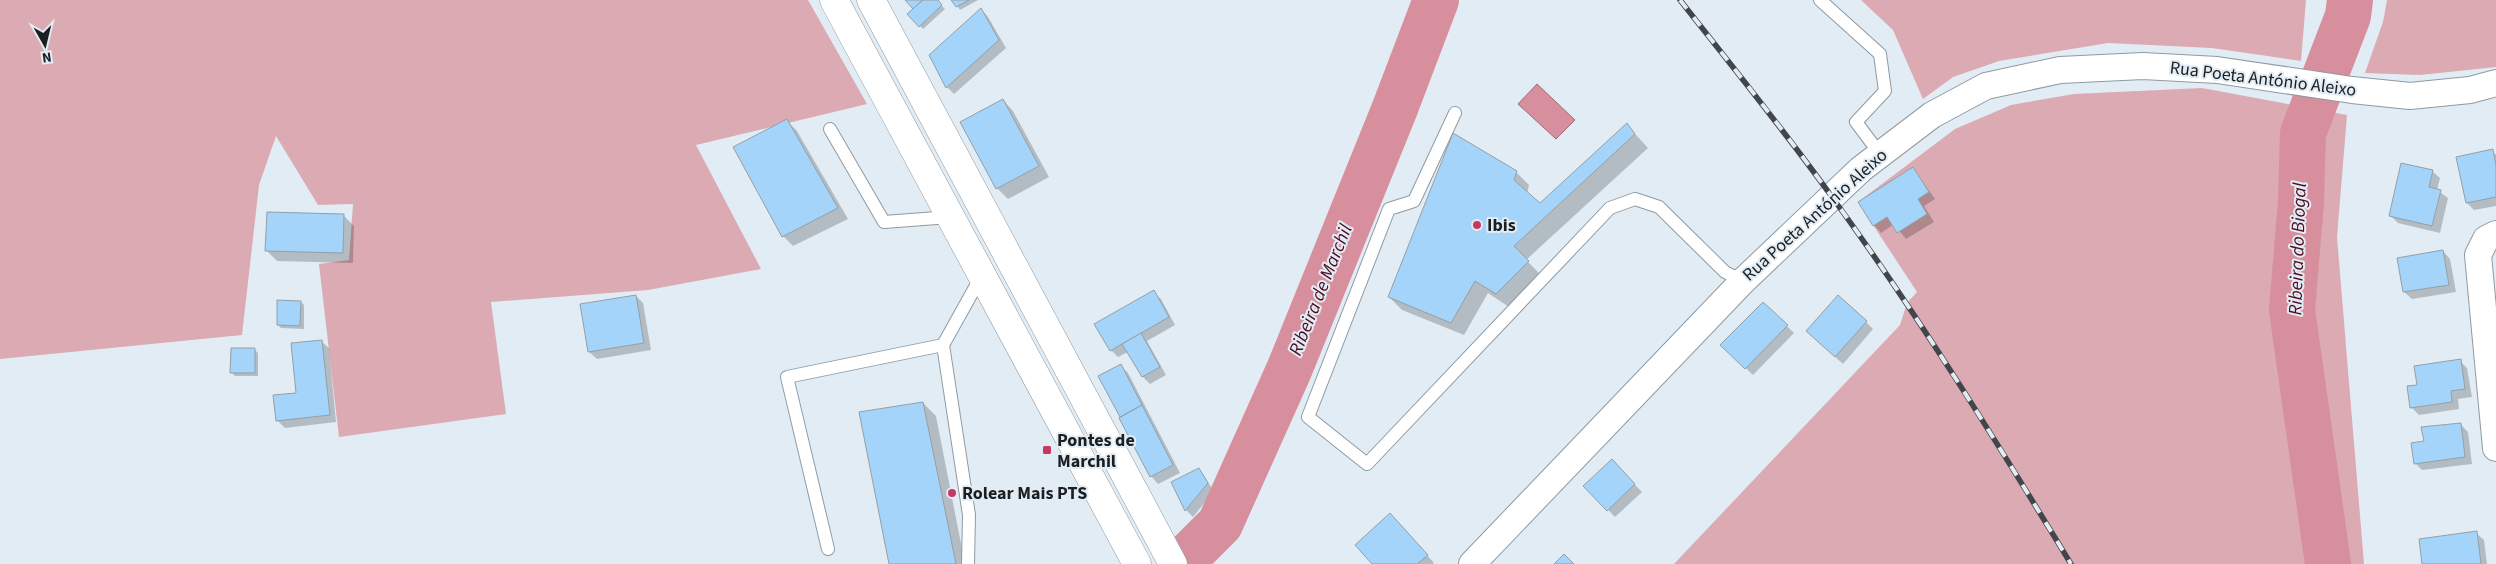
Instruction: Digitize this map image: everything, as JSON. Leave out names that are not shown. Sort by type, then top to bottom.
[{"type":"main road","points":[[834,0],[1132,556]]},
{"type":"main road","points":[[871,0],[1173,564]]},
{"type":"street","name":"Rua Poeta António Aleixo","points":[[1472,564],[1742,281],[1860,169],[1932,115],[1986,86],[2060,70],[2143,66],[2217,70],[2352,90],[2410,96],[2470,90],[2496,83]]},
{"type":"street","points":[[2496,234],[2486,239],[2478,255],[2496,448]]},
{"type":"lane","points":[[1820,0],[1880,54],[1885,91],[1856,122],[1880,154]]},
{"type":"lane","points":[[1455,113],[1414,201],[1389,209],[1308,417],[1367,464],[1610,208],[1635,199],[1659,206],[1725,272],[1742,281]]},
{"type":"lane","points":[[830,129],[884,222],[950,217]]},
{"type":"lane","points":[[968,564],[969,515],[943,345],[982,275]]},
{"type":"lane","points":[[828,549],[787,377],[943,345]]},
{"type":"shaded area","points":[[0,0],[808,0],[867,104],[696,145],[761,269],[648,290],[491,302],[506,414],[339,437],[319,264],[349,260],[353,204],[318,205],[276,136],[259,185],[242,335],[0,359]]},
{"type":"shaded area","points":[[1861,0],[2306,0],[2301,61],[2212,48],[2108,43],[1999,61],[1953,77],[1923,99],[1893,30]]},
{"type":"shaded area","points":[[2387,0],[2496,0],[2496,67],[2420,75],[2365,73],[2383,22]]},
{"type":"shaded area","points":[[1537,84],[1575,120],[1556,139],[1518,104]]},
{"type":"shaded area","points":[[2202,88],[2347,115],[2337,237],[2364,564],[1674,564],[1900,325],[1907,303],[1917,292],[1858,202],[1955,129],[2011,105],[2074,94]]},
{"type":"building","points":[[905,0],[923,0],[913,9]]},
{"type":"building","points":[[923,0],[938,0],[942,5],[919,27],[907,14]]},
{"type":"building","points":[[951,0],[969,0],[956,7]]},
{"type":"building","points":[[981,8],[999,40],[946,88],[929,55]]},
{"type":"building","points":[[1003,99],[1039,166],[996,189],[960,122]]},
{"type":"building","points":[[787,119],[838,208],[782,237],[733,147]]},
{"type":"building","name":"Ibis","points":[[1627,123],[1635,134],[1514,246],[1529,261],[1496,294],[1475,281],[1451,323],[1388,297],[1453,133],[1517,171],[1514,180],[1540,203]]},
{"type":"building","points":[[2493,149],[2496,166],[2496,197],[2466,203],[2456,157]]},
{"type":"building","points":[[2401,163],[2433,170],[2429,187],[2441,190],[2432,226],[2389,216]]},
{"type":"building","points":[[1913,167],[1929,192],[1918,199],[1927,214],[1897,233],[1887,217],[1873,226],[1858,202]]},
{"type":"building","points":[[267,212],[344,214],[343,253],[265,251]]},
{"type":"building","points":[[2443,250],[2449,285],[2403,292],[2397,258]]},
{"type":"building","points":[[1154,290],[1169,317],[1110,351],[1094,324]]},
{"type":"building","points":[[636,295],[644,343],[588,352],[580,304]]},
{"type":"building","points":[[1838,295],[1867,321],[1835,357],[1806,331]]},
{"type":"building","points":[[277,300],[301,301],[300,326],[277,325]]},
{"type":"building","points":[[1763,302],[1788,325],[1745,369],[1720,345]]},
{"type":"building","points":[[1141,333],[1160,367],[1142,377],[1122,344]]},
{"type":"building","points":[[322,340],[330,415],[276,421],[273,395],[296,393],[291,343]]},
{"type":"building","points":[[231,348],[255,348],[255,373],[230,373]]},
{"type":"building","points":[[2461,359],[2465,389],[2451,391],[2452,402],[2410,408],[2407,386],[2417,385],[2414,366]]},
{"type":"building","points":[[1121,364],[1142,405],[1120,417],[1098,376]]},
{"type":"building","points":[[923,402],[956,564],[889,564],[859,412]]},
{"type":"building","points":[[1142,405],[1173,465],[1150,477],[1119,418]]},
{"type":"building","points":[[2461,423],[2465,457],[2414,464],[2411,443],[2424,441],[2421,427]]},
{"type":"building","points":[[1612,459],[1635,484],[1607,511],[1583,486]]},
{"type":"building","points":[[1199,468],[1208,483],[1185,511],[1171,482]]},
{"type":"building","points":[[1390,513],[1428,555],[1417,564],[1372,564],[1355,545]]},
{"type":"building","points":[[2477,531],[2481,564],[2422,564],[2419,539]]},
{"type":"building","points":[[1564,554],[1574,564],[1554,564]]},
{"type":"waterway","name":"Ribeira de Marchil","points":[[1180,564],[1220,524],[1289,370],[1395,108],[1436,0]]},
{"type":"waterway","name":"Ribeira do Biogal","points":[[2328,564],[2292,310],[2301,202],[2303,133],[2348,16],[2350,0]]},
{"type":"railway","points":[[1680,0],[1795,147],[1864,242],[1955,378],[2071,564]]},
{"type":"place","name":"Ibis","points":[[1477,225]]},
{"type":"place","name":"Pontes de Marchil","points":[[1047,450]]},
{"type":"place","name":"Rolear Mais PTS","points":[[952,493]]}]
